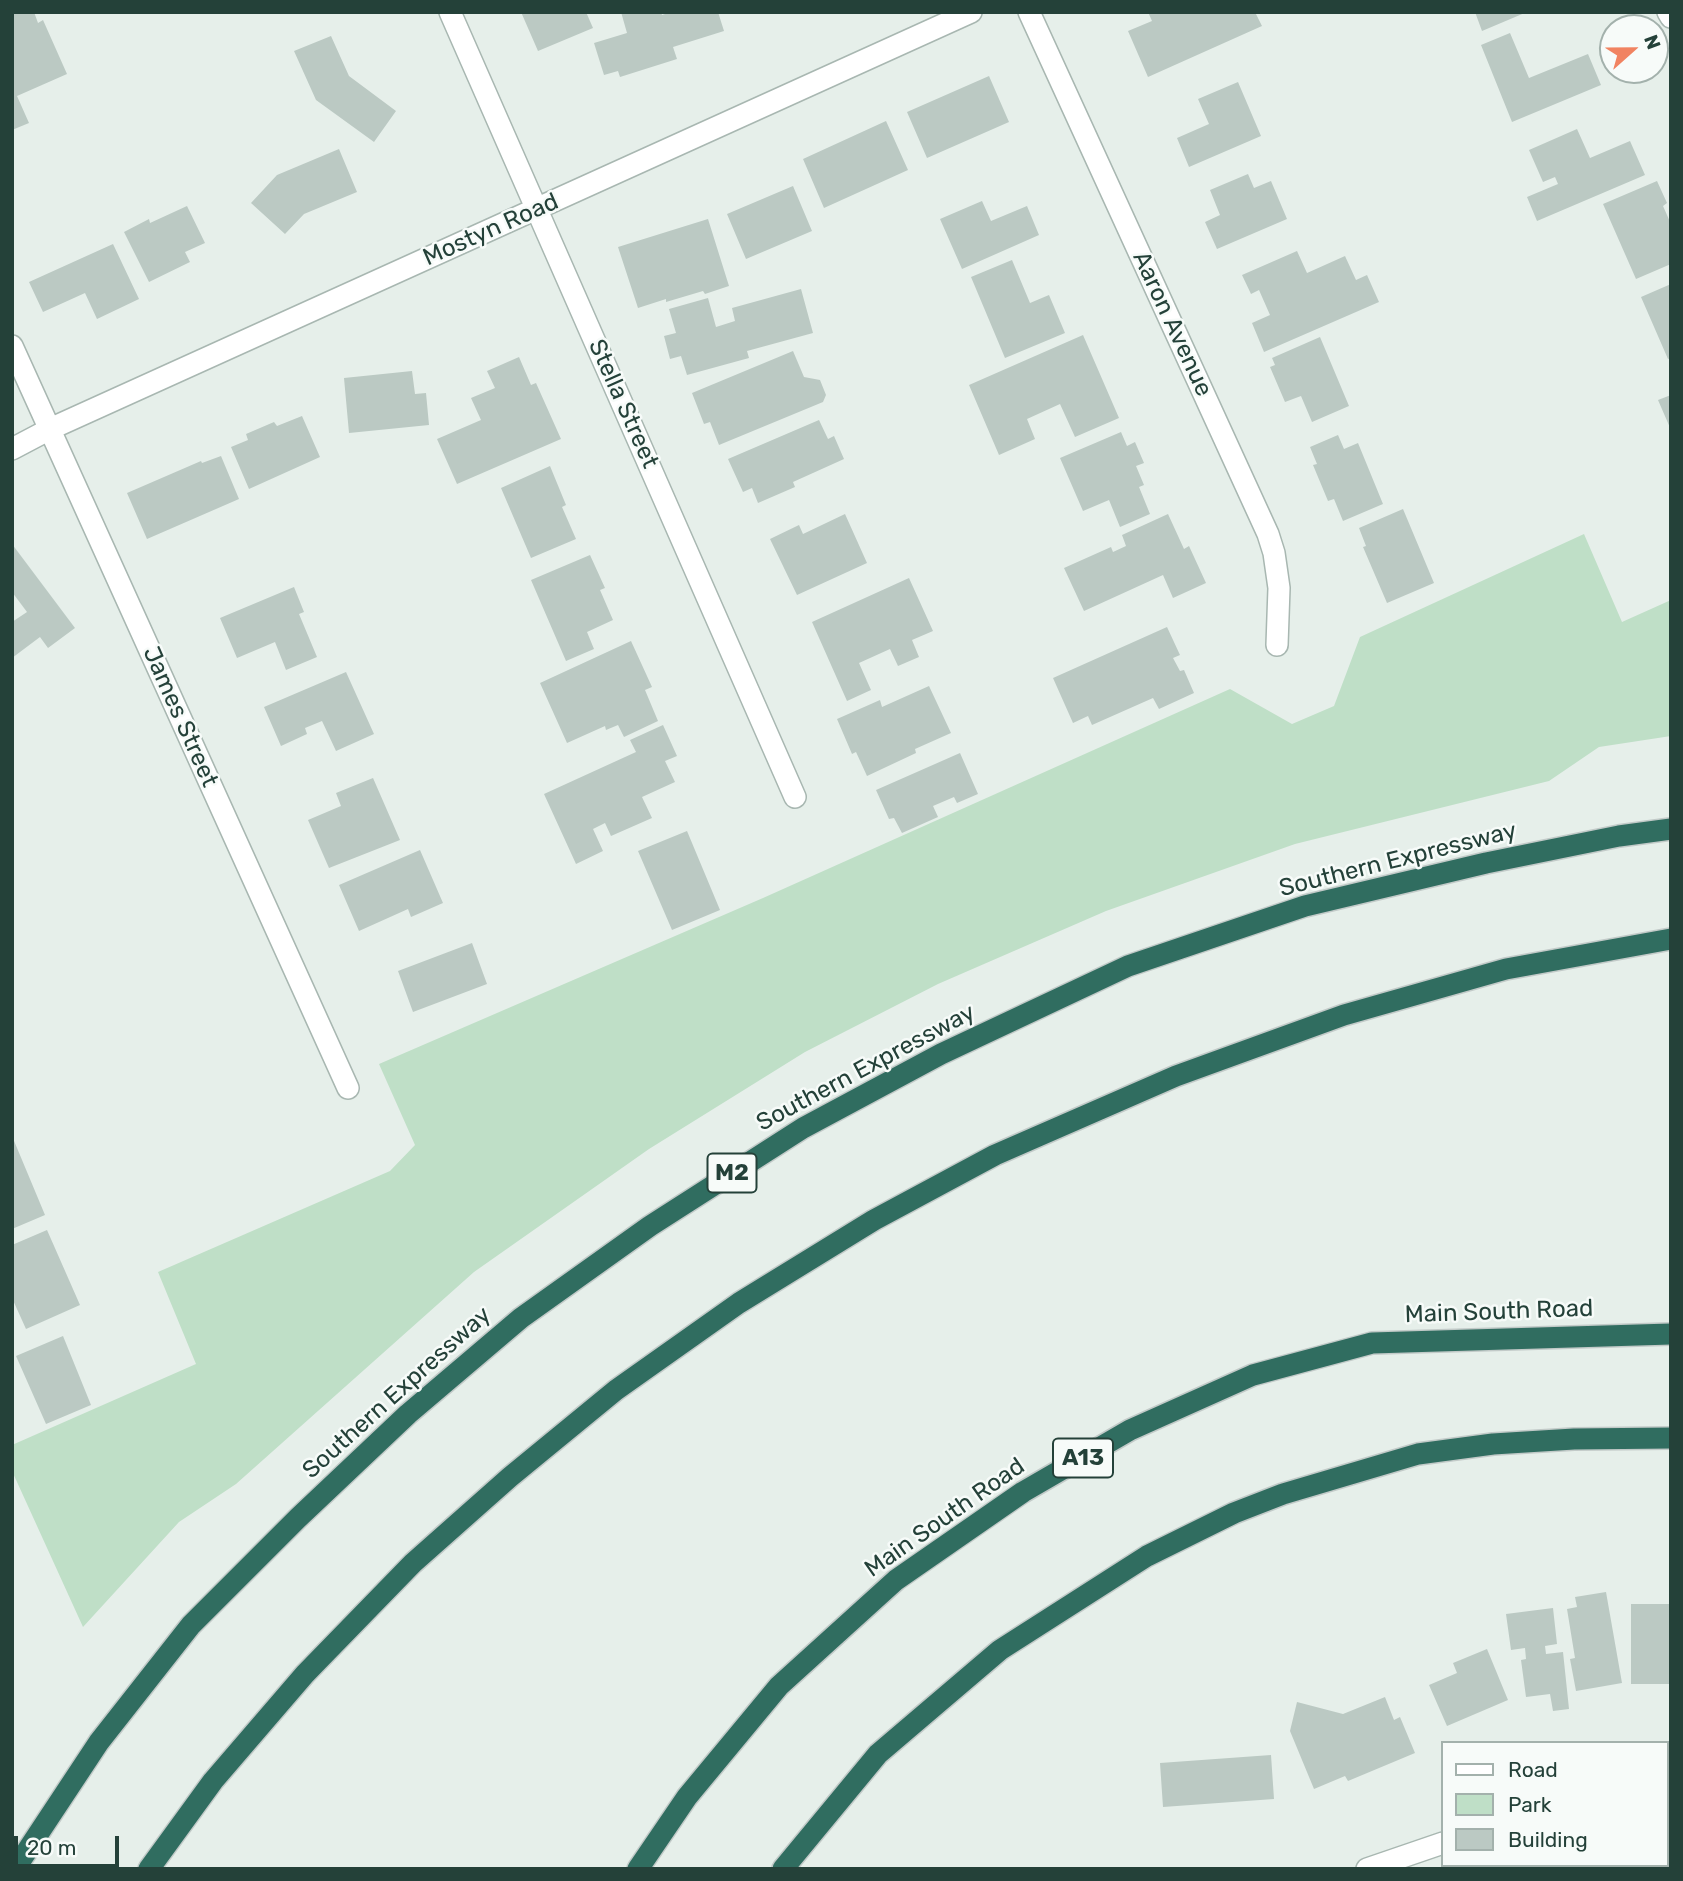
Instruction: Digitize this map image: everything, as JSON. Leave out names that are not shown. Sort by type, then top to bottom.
[{"type":"highway","name":"Southern Expressway","points":[[15,1869],[99,1742],[191,1625],[298,1518],[408,1414],[521,1318],[650,1226],[803,1128],[940,1054],[1128,967],[1305,906],[1512,858],[1619,836],[1671,829]]},
{"type":"highway","points":[[149,1869],[212,1780],[305,1674],[422,1555],[510,1477],[616,1390],[739,1303],[874,1220],[995,1155],[1079,1118],[1176,1076],[1344,1015],[1506,970],[1671,939]]},
{"type":"highway","name":"Main South Road","points":[[638,1869],[687,1797],[779,1686],[896,1580],[1023,1492],[1130,1430],[1253,1376],[1372,1343],[1671,1334]]},
{"type":"highway","points":[[783,1869],[878,1754],[1000,1650],[1147,1556],[1234,1513],[1283,1494],[1418,1454],[1493,1444],[1574,1439],[1671,1438]]},
{"type":"street","name":"Stella Street","points":[[450,12],[795,797]]},
{"type":"street","name":"Mostyn Road","points":[[12,449],[50,429],[971,12]]},
{"type":"street","name":"Aaron Avenue","points":[[1029,12],[1268,534],[1279,588],[1277,645]]},
{"type":"street","points":[[1668,12],[1671,17]]},
{"type":"street","name":"James Street","points":[[12,345],[348,1088]]},
{"type":"street","points":[[1367,1869],[1442,1843]]},
{"type":"green space","points":[[1584,534],[1622,622],[1671,600],[1671,736],[1599,747],[1549,781],[1295,844],[1106,911],[938,984],[805,1052],[649,1149],[474,1272],[236,1484],[179,1522],[83,1627],[12,1471],[12,1445],[196,1364],[158,1272],[390,1171],[415,1145],[379,1064],[763,898],[1230,689],[1292,724],[1334,706],[1360,637]]},
{"type":"building","points":[[12,12],[34,12],[38,23],[43,20],[67,74],[17,96],[29,123],[12,130]]},
{"type":"building","points":[[521,12],[586,12],[593,28],[538,51]]},
{"type":"building","points":[[621,12],[661,12],[662,15],[671,12],[718,12],[724,31],[673,47],[677,59],[620,77],[618,71],[604,75],[594,43],[627,33]]},
{"type":"building","points":[[1148,12],[1255,12],[1262,26],[1148,77],[1128,31],[1152,21]]},
{"type":"building","points":[[1475,12],[1527,12],[1482,31]]},
{"type":"building","points":[[1510,33],[1529,78],[1588,54],[1601,85],[1512,122],[1481,45]]},
{"type":"building","points":[[331,36],[349,76],[396,111],[374,142],[316,100],[294,51]]},
{"type":"building","points":[[989,76],[1009,122],[927,158],[907,112]]},
{"type":"building","points":[[1238,82],[1261,136],[1189,167],[1177,138],[1209,124],[1198,99]]},
{"type":"building","points":[[886,121],[908,170],[824,208],[803,159]]},
{"type":"building","points":[[1577,129],[1590,158],[1630,141],[1645,175],[1537,221],[1527,197],[1558,184],[1555,177],[1543,182],[1529,150]]},
{"type":"building","points":[[339,149],[357,192],[304,214],[285,234],[251,203],[277,175]]},
{"type":"building","points":[[1248,174],[1254,188],[1271,181],[1287,219],[1217,249],[1205,222],[1220,215],[1210,190]]},
{"type":"building","points":[[1657,181],[1667,203],[1663,206],[1671,224],[1671,264],[1636,279],[1603,204]]},
{"type":"building","points":[[793,186],[812,231],[746,259],[727,214]]},
{"type":"building","points":[[982,201],[991,221],[1027,206],[1039,235],[962,269],[940,219]]},
{"type":"building","points":[[187,206],[205,243],[185,252],[190,262],[149,282],[124,232],[149,219],[150,223]]},
{"type":"building","points":[[708,219],[729,286],[666,302],[666,299],[638,308],[618,247]]},
{"type":"building","points":[[113,244],[139,299],[97,319],[85,293],[43,312],[29,282]]},
{"type":"building","points":[[1297,251],[1307,273],[1345,256],[1356,280],[1367,275],[1379,302],[1264,352],[1252,323],[1270,315],[1259,290],[1251,294],[1242,275]]},
{"type":"building","points":[[1012,260],[1030,303],[1049,295],[1065,333],[1005,358],[971,277]]},
{"type":"building","points":[[1671,284],[1671,358],[1668,359],[1641,297]]},
{"type":"building","points":[[801,289],[813,333],[747,351],[749,358],[687,375],[681,356],[670,359],[664,336],[676,333],[669,309],[708,298],[716,327],[735,321],[732,308]]},
{"type":"building","points":[[1083,335],[1119,418],[1075,437],[1060,404],[1027,419],[1035,439],[999,455],[969,385]]},
{"type":"building","points":[[1320,337],[1349,406],[1312,422],[1301,396],[1285,402],[1270,367],[1275,365],[1272,358]]},
{"type":"building","points":[[793,351],[804,377],[820,380],[826,395],[823,402],[719,445],[710,422],[704,424],[692,393]]},
{"type":"building","points":[[519,357],[531,385],[536,383],[561,439],[457,484],[437,439],[481,420],[471,398],[495,388],[487,371]]},
{"type":"building","points":[[412,371],[415,394],[426,393],[429,425],[349,433],[344,378]]},
{"type":"building","points":[[1671,395],[1671,430],[1658,400]]},
{"type":"building","points":[[302,416],[320,457],[249,489],[231,447],[248,440],[246,434],[274,422],[277,426]]},
{"type":"building","points":[[819,420],[828,439],[834,436],[844,459],[793,482],[795,487],[758,503],[752,488],[743,492],[728,459]]},
{"type":"building","points":[[1121,432],[1127,446],[1135,442],[1144,463],[1136,466],[1144,485],[1139,487],[1150,514],[1120,527],[1109,500],[1083,511],[1060,458]]},
{"type":"building","points":[[1338,435],[1344,449],[1358,443],[1383,504],[1343,521],[1334,499],[1328,501],[1313,465],[1317,464],[1310,447]]},
{"type":"building","points":[[221,456],[239,499],[147,539],[127,493],[201,461],[202,463]]},
{"type":"building","points":[[550,466],[566,505],[562,507],[576,539],[531,558],[501,488]]},
{"type":"building","points":[[1403,509],[1434,583],[1387,603],[1363,547],[1366,546],[1359,528]]},
{"type":"building","points":[[845,514],[867,563],[797,595],[770,539],[799,525],[803,534]]},
{"type":"building","points":[[1168,514],[1184,549],[1189,546],[1206,583],[1173,598],[1163,575],[1084,611],[1064,568],[1111,547],[1113,552],[1126,546],[1122,535]]},
{"type":"building","points":[[12,544],[75,628],[48,648],[40,637],[12,658],[12,622],[27,612],[12,592]]},
{"type":"building","points":[[590,555],[605,588],[600,590],[613,620],[587,632],[594,649],[566,661],[531,580]]},
{"type":"building","points":[[909,578],[933,631],[912,640],[919,657],[898,666],[890,649],[859,663],[871,690],[847,701],[812,622]]},
{"type":"building","points":[[294,587],[304,612],[299,614],[317,657],[286,670],[275,642],[237,658],[220,618]]},
{"type":"building","points":[[1167,627],[1180,655],[1173,658],[1180,671],[1184,670],[1194,693],[1159,709],[1153,698],[1092,725],[1088,716],[1073,723],[1053,678]]},
{"type":"building","points":[[631,641],[652,687],[645,690],[658,721],[624,737],[618,725],[606,730],[605,726],[567,743],[540,683]]},
{"type":"building","points":[[346,672],[374,734],[336,751],[322,721],[305,728],[307,734],[281,746],[264,707]]},
{"type":"building","points":[[929,686],[951,733],[915,749],[916,753],[867,776],[856,752],[852,754],[837,719],[880,700],[882,707]]},
{"type":"building","points":[[663,725],[677,756],[665,761],[675,782],[642,797],[652,818],[611,836],[605,823],[593,829],[603,851],[576,864],[544,794],[636,752],[630,740]]},
{"type":"building","points":[[960,753],[978,794],[957,803],[954,797],[933,806],[938,817],[902,833],[894,818],[889,819],[876,790]]},
{"type":"building","points":[[373,778],[400,840],[329,868],[308,820],[341,806],[336,793]]},
{"type":"building","points":[[687,831],[720,910],[672,930],[638,851]]},
{"type":"building","points":[[420,850],[443,903],[411,917],[408,909],[359,931],[339,885]]},
{"type":"building","points":[[472,943],[487,984],[413,1012],[398,971]]},
{"type":"building","points":[[12,1136],[45,1215],[12,1229]]},
{"type":"building","points":[[47,1230],[80,1305],[26,1329],[12,1298],[12,1245]]},
{"type":"building","points":[[63,1336],[91,1405],[46,1424],[16,1356]]},
{"type":"building","points":[[1606,1592],[1622,1683],[1576,1691],[1570,1659],[1575,1658],[1567,1609],[1577,1607],[1575,1597]]},
{"type":"building","points":[[1631,1604],[1671,1604],[1671,1684],[1631,1684]]},
{"type":"building","points":[[1553,1608],[1557,1644],[1545,1646],[1546,1654],[1563,1652],[1569,1709],[1553,1711],[1550,1694],[1526,1697],[1521,1660],[1526,1659],[1525,1648],[1511,1650],[1506,1614]]},
{"type":"building","points":[[1487,1649],[1508,1700],[1447,1726],[1429,1685],[1457,1673],[1453,1663]]},
{"type":"building","points":[[1385,1697],[1394,1720],[1400,1717],[1415,1753],[1348,1781],[1345,1776],[1314,1789],[1290,1731],[1297,1702],[1343,1714]]},
{"type":"building","points":[[1271,1755],[1274,1799],[1163,1807],[1160,1763]]}]
